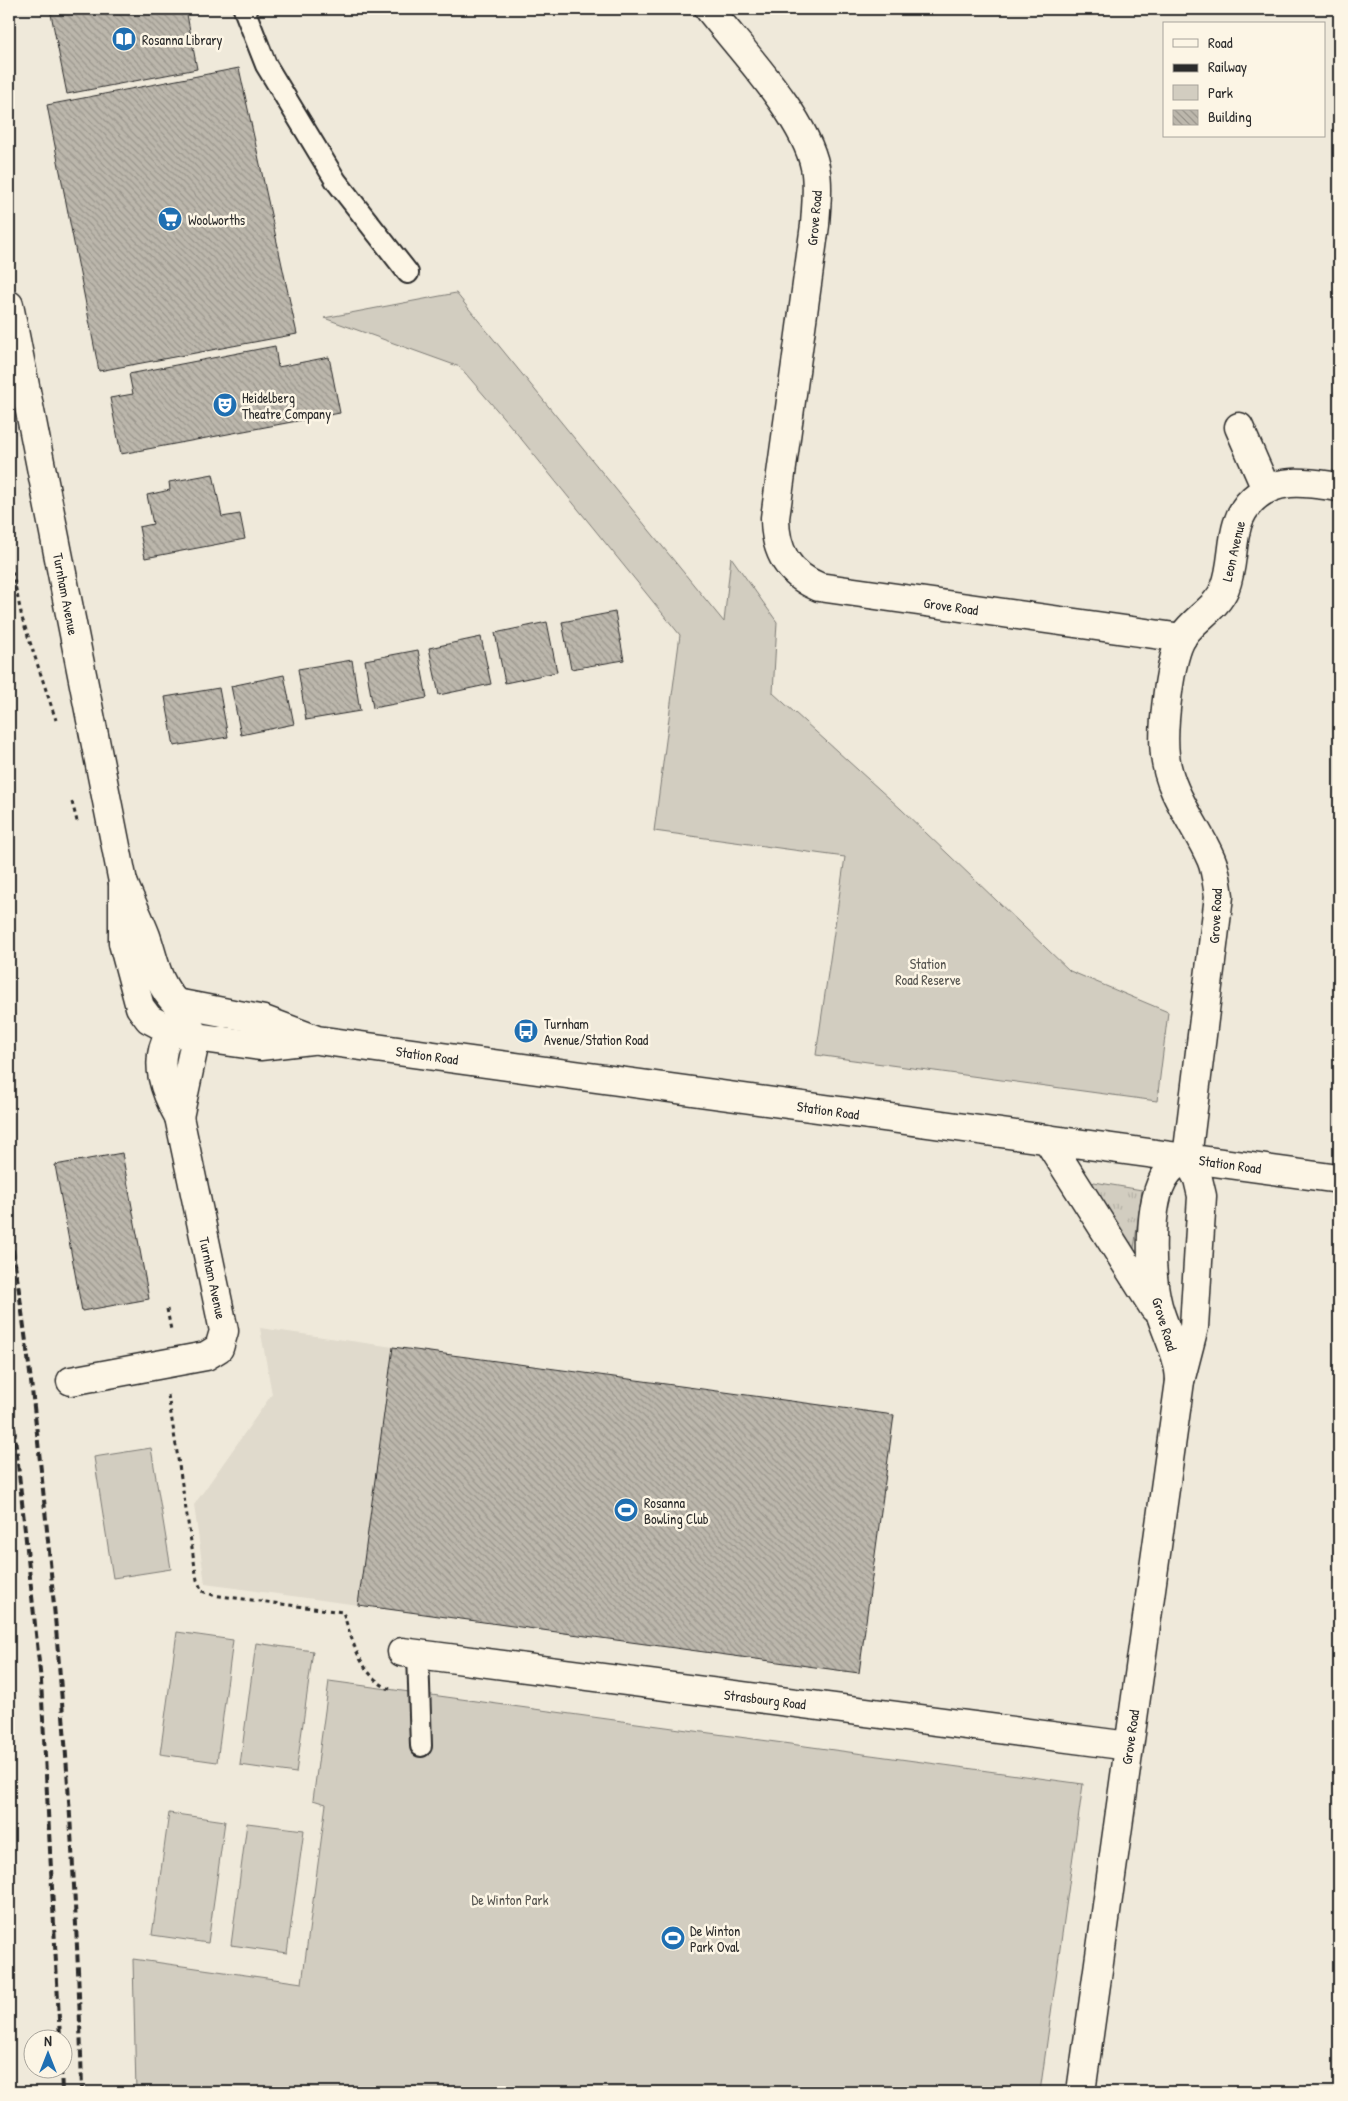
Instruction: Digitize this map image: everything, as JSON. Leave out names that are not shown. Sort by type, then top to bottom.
[{"type":"street","name":"Grove Road","points":[[708,9],[789,111],[802,132],[815,167],[817,201],[815,225],[775,518],[777,546],[783,558],[806,581],[819,587],[1182,638],[1172,668],[1166,721],[1165,755],[1174,788],[1212,860],[1219,896],[1187,1158],[1198,1178],[1202,1206],[1194,1327],[1180,1381],[1081,2092]]},
{"type":"street","name":"Turnham Avenue","points":[[9,305],[123,882],[146,938],[152,963],[161,984]]},
{"type":"street","points":[[1239,427],[1266,489]]},
{"type":"street","name":"Leon Avenue","points":[[1182,638],[1207,614],[1224,588],[1237,522],[1244,509],[1266,489],[1294,482],[1339,487]]},
{"type":"street","name":"Turnham Avenue","points":[[123,882],[123,943],[140,1008]]},
{"type":"street","name":"Station Road","points":[[161,984],[176,1004],[185,1023]]},
{"type":"street","name":"Station Road","points":[[140,1008],[150,1019],[185,1023],[264,1020],[317,1040],[1339,1179]]},
{"type":"street","name":"Turnham Avenue","points":[[71,1381],[206,1356],[219,1348],[224,1331],[179,1117],[185,1023]]},
{"type":"street","points":[[1047,1139],[1164,1324]]},
{"type":"street","name":"Grove Road","points":[[1180,1381],[1177,1362],[1155,1291],[1152,1268],[1156,1207],[1160,1188],[1166,1173],[1187,1158]]},
{"type":"street","name":"Strasbourg Road","points":[[410,1653],[1128,1746]]},
{"type":"lane","points":[[244,9],[266,65],[336,181],[408,273]]},
{"type":"lane","points":[[410,1653],[420,1697],[421,1746]]},
{"type":"path","points":[[9,556],[22,618],[57,722]]},
{"type":"path","points":[[71,794],[75,822],[80,829]]},
{"type":"path","points":[[170,1408],[198,1586],[202,1591],[212,1595],[343,1612],[362,1663],[380,1685],[420,1697]]},
{"type":"shaded area","points":[[260,1328],[393,1347],[358,1605],[205,1584],[194,1505],[272,1394]]},
{"type":"green space","name":"Station Road Reserve","points":[[456,293],[724,622],[731,557],[777,622],[773,693],[901,809],[1070,971],[1168,1012],[1157,1101],[816,1055],[845,857],[654,831],[680,635],[514,430],[460,367],[324,318]]},
{"type":"green space","points":[[1094,1182],[1142,1190],[1134,1249],[1092,1184]]},
{"type":"green space","points":[[151,1448],[171,1569],[113,1578],[94,1457]]},
{"type":"green space","points":[[177,1632],[233,1640],[217,1762],[160,1754]]},
{"type":"green space","points":[[256,1643],[313,1651],[296,1773],[240,1765]]},
{"type":"green space","name":"De Winton Park","points":[[329,1681],[1083,1784],[1040,2092],[136,2092],[133,1959],[302,1983],[326,1804],[313,1800]]},
{"type":"green space","points":[[169,1813],[225,1821],[208,1943],[152,1935]]},
{"type":"green space","points":[[247,1823],[304,1830],[287,1953],[231,1945]]},
{"type":"building","name":"Rosanna Library","points":[[50,9],[186,9],[197,69],[67,94]]},
{"type":"building","name":"Woolworths","points":[[239,68],[297,334],[99,371],[47,105]]},
{"type":"building","name":"Heidelberg Theatre Company","points":[[275,346],[278,367],[329,357],[340,413],[121,454],[110,398],[133,394],[129,374]]},
{"type":"building","points":[[213,474],[222,517],[240,514],[245,539],[145,558],[139,527],[153,524],[147,495],[170,490],[169,482]]},
{"type":"building","points":[[615,612],[624,660],[571,669],[562,622]]},
{"type":"building","points":[[547,622],[557,672],[505,683],[495,633]]},
{"type":"building","points":[[481,637],[491,684],[439,695],[429,648]]},
{"type":"building","points":[[418,650],[427,698],[373,708],[365,660]]},
{"type":"building","points":[[352,660],[360,711],[306,720],[298,669]]},
{"type":"building","points":[[284,675],[294,724],[241,735],[231,686]]},
{"type":"building","points":[[219,688],[228,737],[174,746],[165,697]]},
{"type":"building","points":[[122,1153],[149,1299],[82,1311],[55,1165]]},
{"type":"building","name":"Rosanna Bowling Club","points":[[393,1347],[894,1415],[859,1673],[358,1605]]},
{"type":"railway","points":[[9,1226],[34,1410],[58,1657],[75,1905],[82,2092]]},
{"type":"railway","points":[[9,1380],[41,1681],[59,2028]]},
{"type":"railway","points":[[61,2078],[62,2092]]},
{"type":"place","name":"Rosanna Library","points":[[124,39]]},
{"type":"place","name":"Woolworths","points":[[170,219]]},
{"type":"place","name":"Heidelberg Theatre Company","points":[[225,405]]},
{"type":"place","name":"Turnham Avenue/Station Road","points":[[526,1031]]},
{"type":"place","name":"Rosanna Bowling Club","points":[[626,1510]]},
{"type":"place","name":"De Winton Park Oval","points":[[673,1938]]}]
